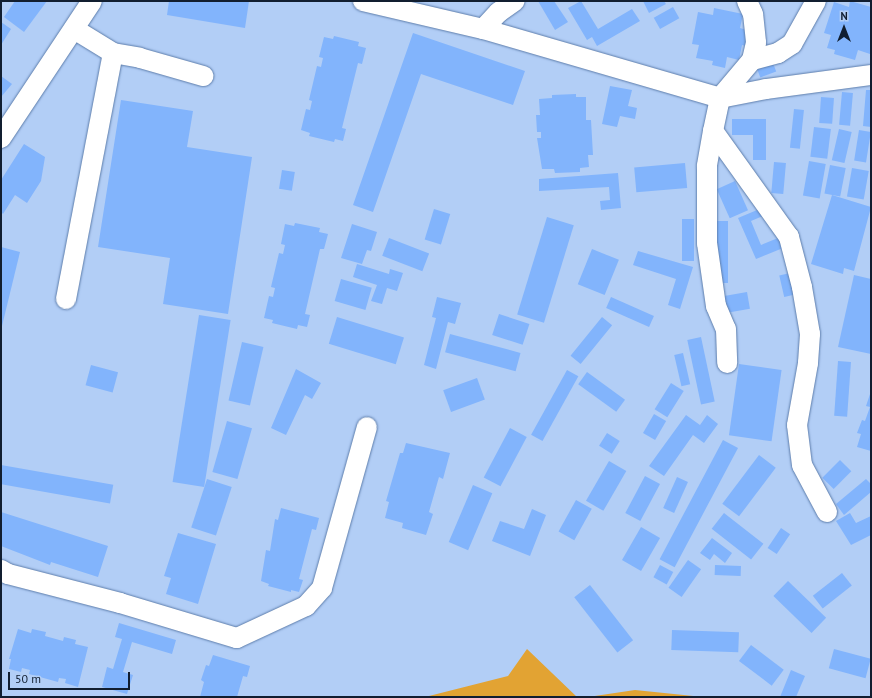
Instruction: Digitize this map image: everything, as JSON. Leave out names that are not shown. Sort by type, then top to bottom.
[{"type":"street","points":[[1,138],[92,1]]},
{"type":"street","points":[[363,1],[483,29],[720,98],[766,89],[871,75]]},
{"type":"street","points":[[483,29],[499,12],[515,1]]},
{"type":"street","points":[[727,363],[726,329],[716,306],[707,243],[707,166],[720,98],[752,60],[756,42],[753,14],[747,1]]},
{"type":"street","points":[[752,60],[778,53],[792,44],[816,1]]},
{"type":"street","points":[[74,29],[113,53],[140,58],[203,76]]},
{"type":"street","points":[[66,299],[113,53]]},
{"type":"street","points":[[713,131],[789,237],[802,287],[810,334],[808,363],[798,425],[802,465],[827,512]]},
{"type":"street","points":[[1,570],[8,574],[120,603],[237,638],[306,606],[322,588],[367,427]]},
{"type":"shaded area","points":[[527,649],[577,697],[425,697],[508,676]]},
{"type":"shaded area","points":[[635,690],[703,697],[588,697]]},
{"type":"building","points":[[15,1],[47,1],[24,32],[4,17]]},
{"type":"building","points":[[169,1],[249,1],[245,28],[167,15]]},
{"type":"building","points":[[538,1],[554,1],[568,22],[555,30]]},
{"type":"building","points":[[581,1],[598,29],[632,9],[640,21],[597,46],[592,37],[587,40],[568,8]]},
{"type":"building","points":[[643,1],[664,1],[666,4],[649,13]]},
{"type":"building","points":[[850,1],[871,7],[871,51],[870,54],[858,50],[855,60],[834,54],[835,50],[827,48],[831,35],[824,33],[834,2],[849,7]]},
{"type":"building","points":[[673,7],[679,18],[660,29],[654,18]]},
{"type":"building","points":[[714,8],[743,14],[740,28],[750,31],[747,46],[742,45],[739,60],[727,57],[725,68],[712,65],[713,61],[696,58],[699,45],[692,44],[698,12],[713,15]]},
{"type":"building","points":[[1,22],[11,29],[1,45]]},
{"type":"building","points":[[413,33],[525,71],[513,105],[421,74],[373,212],[353,205]]},
{"type":"building","points":[[334,36],[359,42],[358,46],[366,48],[362,64],[358,63],[342,128],[346,129],[343,141],[335,139],[334,142],[309,136],[310,133],[301,130],[306,109],[310,110],[312,101],[309,100],[317,66],[321,67],[323,58],[319,57],[324,37],[333,39]]},
{"type":"building","points":[[773,63],[776,71],[760,77],[757,69]]},
{"type":"building","points":[[1,76],[12,84],[1,97]]},
{"type":"building","points":[[610,86],[632,90],[628,106],[637,108],[635,119],[620,116],[617,127],[602,124]]},
{"type":"building","points":[[866,90],[871,90],[871,127],[863,126]]},
{"type":"building","points":[[842,92],[853,93],[850,126],[839,125]]},
{"type":"building","points":[[576,94],[576,97],[586,97],[586,120],[591,120],[593,155],[588,155],[589,167],[580,168],[580,172],[555,173],[554,169],[542,169],[537,138],[541,138],[541,132],[537,132],[536,115],[540,115],[539,99],[552,98],[552,95]]},
{"type":"building","points":[[821,97],[834,98],[832,124],[819,123]]},
{"type":"building","points":[[121,100],[193,111],[187,147],[252,157],[228,314],[163,304],[170,258],[98,247]]},
{"type":"building","points":[[794,109],[804,110],[800,149],[790,148]]},
{"type":"building","points":[[732,119],[766,119],[766,160],[753,160],[753,135],[732,135]]},
{"type":"building","points":[[814,127],[831,129],[827,159],[810,157]]},
{"type":"building","points":[[839,129],[852,132],[844,163],[832,160]]},
{"type":"building","points":[[859,130],[871,132],[866,162],[854,161]]},
{"type":"building","points":[[24,144],[45,157],[41,181],[27,203],[15,195],[3,214],[1,212],[1,180]]},
{"type":"building","points":[[809,161],[826,164],[820,198],[803,195]]},
{"type":"building","points":[[774,162],[786,163],[783,194],[771,193]]},
{"type":"building","points":[[685,163],[687,188],[636,192],[634,167]]},
{"type":"building","points":[[830,165],[846,168],[840,197],[824,193]]},
{"type":"building","points":[[852,168],[869,171],[864,200],[847,197]]},
{"type":"building","points":[[282,170],[295,172],[292,191],[279,189]]},
{"type":"building","points":[[618,173],[621,208],[601,210],[600,201],[610,200],[609,187],[539,191],[539,179]]},
{"type":"building","points":[[735,181],[748,210],[730,218],[717,189]]},
{"type":"building","points":[[832,195],[871,207],[854,271],[844,268],[843,274],[811,264]]},
{"type":"building","points":[[762,208],[765,215],[751,221],[761,245],[778,238],[783,248],[756,259],[738,218]]},
{"type":"building","points":[[434,209],[450,214],[441,245],[425,240]]},
{"type":"building","points":[[547,217],[574,225],[544,323],[517,315]]},
{"type":"building","points":[[682,219],[694,219],[694,261],[682,261]]},
{"type":"building","points":[[717,221],[728,221],[728,283],[717,283]]},
{"type":"building","points":[[295,223],[320,228],[319,232],[328,234],[324,249],[320,249],[305,314],[310,315],[307,327],[298,325],[297,329],[272,323],[273,320],[264,318],[269,296],[273,297],[275,288],[271,287],[279,253],[283,254],[285,245],[281,244],[285,224],[294,226]]},
{"type":"building","points":[[352,224],[377,232],[371,251],[367,250],[362,264],[341,258]]},
{"type":"building","points":[[389,238],[429,253],[422,271],[382,256]]},
{"type":"building","points":[[1,247],[20,252],[2,326],[1,326]]},
{"type":"building","points":[[592,249],[619,260],[605,295],[578,284]]},
{"type":"building","points":[[638,251],[693,267],[680,309],[668,305],[676,279],[633,265]]},
{"type":"building","points":[[357,264],[389,274],[390,269],[403,273],[397,291],[387,288],[382,304],[371,301],[377,285],[353,277]]},
{"type":"building","points":[[790,273],[795,294],[784,297],[779,275]]},
{"type":"building","points":[[854,275],[871,279],[871,354],[838,347]]},
{"type":"building","points":[[341,279],[372,288],[365,310],[335,301]]},
{"type":"building","points":[[747,292],[750,309],[724,313],[721,297]]},
{"type":"building","points":[[437,297],[461,303],[455,324],[448,322],[436,369],[424,365],[436,318],[432,317]]},
{"type":"building","points":[[611,297],[654,316],[649,327],[606,308]]},
{"type":"building","points":[[499,314],[529,324],[523,345],[492,335]]},
{"type":"building","points":[[199,315],[231,320],[204,487],[173,482]]},
{"type":"building","points":[[337,317],[404,337],[396,364],[329,344]]},
{"type":"building","points":[[602,317],[612,325],[581,364],[571,356]]},
{"type":"building","points":[[450,334],[521,353],[516,371],[445,352]]},
{"type":"building","points":[[701,337],[715,402],[701,404],[687,340]]},
{"type":"building","points":[[242,342],[263,347],[250,405],[229,400]]},
{"type":"building","points":[[683,353],[690,384],[681,386],[674,355]]},
{"type":"building","points":[[838,361],[851,362],[847,417],[834,416]]},
{"type":"building","points":[[739,364],[782,370],[772,441],[729,435]]},
{"type":"building","points":[[91,365],[118,372],[113,393],[86,385]]},
{"type":"building","points":[[296,369],[321,383],[312,399],[305,395],[286,435],[271,428]]},
{"type":"building","points":[[567,370],[578,376],[542,441],[531,435]]},
{"type":"building","points":[[587,372],[625,400],[616,412],[578,384]]},
{"type":"building","points":[[477,378],[485,400],[451,412],[443,390]]},
{"type":"building","points":[[671,383],[684,391],[667,417],[655,409]]},
{"type":"building","points":[[871,391],[871,451],[857,447],[861,434],[857,433],[862,420],[865,421],[870,407],[866,406]]},
{"type":"building","points":[[654,414],[666,421],[655,440],[643,433]]},
{"type":"building","points":[[686,415],[700,425],[707,415],[718,424],[704,443],[693,435],[664,476],[649,466]]},
{"type":"building","points":[[227,421],[252,428],[237,479],[212,472]]},
{"type":"building","points":[[510,428],[527,437],[500,486],[484,477]]},
{"type":"building","points":[[607,433],[620,441],[612,454],[599,446]]},
{"type":"building","points":[[723,440],[738,448],[675,567],[660,559]]},
{"type":"building","points":[[406,443],[450,453],[443,479],[439,477],[429,512],[433,514],[426,535],[402,528],[403,523],[385,518],[389,502],[386,501],[400,453],[403,453]]},
{"type":"building","points":[[759,455],[776,468],[739,516],[722,504]]},
{"type":"building","points":[[840,460],[851,471],[834,489],[822,478]]},
{"type":"building","points":[[609,461],[626,471],[603,511],[586,501]]},
{"type":"building","points":[[1,465],[113,485],[110,504],[1,484]]},
{"type":"building","points":[[645,476],[660,484],[640,521],[625,513]]},
{"type":"building","points":[[677,477],[688,482],[674,513],[663,508]]},
{"type":"building","points":[[207,479],[232,487],[216,536],[191,528]]},
{"type":"building","points":[[866,479],[871,484],[871,492],[844,515],[836,504]]},
{"type":"building","points":[[473,485],[492,493],[468,550],[449,542]]},
{"type":"building","points":[[576,500],[592,509],[574,540],[559,531]]},
{"type":"building","points":[[281,508],[319,518],[316,530],[312,529],[299,579],[303,580],[299,592],[291,590],[291,592],[268,586],[269,584],[261,581],[266,550],[270,551],[275,519],[278,520]]},
{"type":"building","points":[[532,509],[546,515],[530,556],[492,541],[500,521],[524,529]]},
{"type":"building","points":[[1,512],[108,546],[98,577],[51,562],[50,565],[1,546]]},
{"type":"building","points":[[724,513],[763,544],[751,560],[712,529]]},
{"type":"building","points":[[850,513],[856,523],[871,516],[871,535],[851,545],[836,521]]},
{"type":"building","points":[[641,527],[660,538],[641,571],[622,560]]},
{"type":"building","points":[[781,528],[790,534],[777,554],[768,548]]},
{"type":"building","points":[[178,533],[216,544],[198,604],[166,594],[171,578],[164,576]]},
{"type":"building","points":[[712,538],[732,553],[725,563],[714,554],[710,560],[700,553]]},
{"type":"building","points":[[688,560],[701,569],[682,597],[668,588]]},
{"type":"building","points":[[660,565],[673,572],[667,584],[653,577]]},
{"type":"building","points":[[715,565],[741,566],[741,576],[715,575]]},
{"type":"building","points":[[842,573],[852,586],[823,608],[813,596]]},
{"type":"building","points":[[788,581],[826,618],[812,633],[773,596]]},
{"type":"building","points":[[590,585],[633,640],[617,652],[574,597]]},
{"type":"building","points":[[119,623],[176,640],[172,654],[132,642],[123,672],[133,675],[127,694],[102,687],[107,667],[113,669],[122,639],[115,637]]},
{"type":"building","points":[[18,629],[31,633],[32,629],[46,632],[45,636],[63,641],[64,637],[76,640],[75,644],[88,647],[78,687],[65,683],[66,679],[59,678],[58,682],[29,674],[30,670],[22,668],[21,672],[9,669],[11,659],[9,659]]},
{"type":"building","points":[[672,630],[739,632],[738,652],[671,650]]},
{"type":"building","points":[[751,645],[784,670],[772,686],[739,661]]},
{"type":"building","points":[[834,649],[871,659],[866,678],[829,668]]},
{"type":"building","points":[[213,655],[250,666],[247,677],[243,676],[237,697],[200,697],[204,682],[201,680],[206,665],[209,666]]},
{"type":"building","points":[[791,670],[805,676],[796,697],[780,697]]}]
